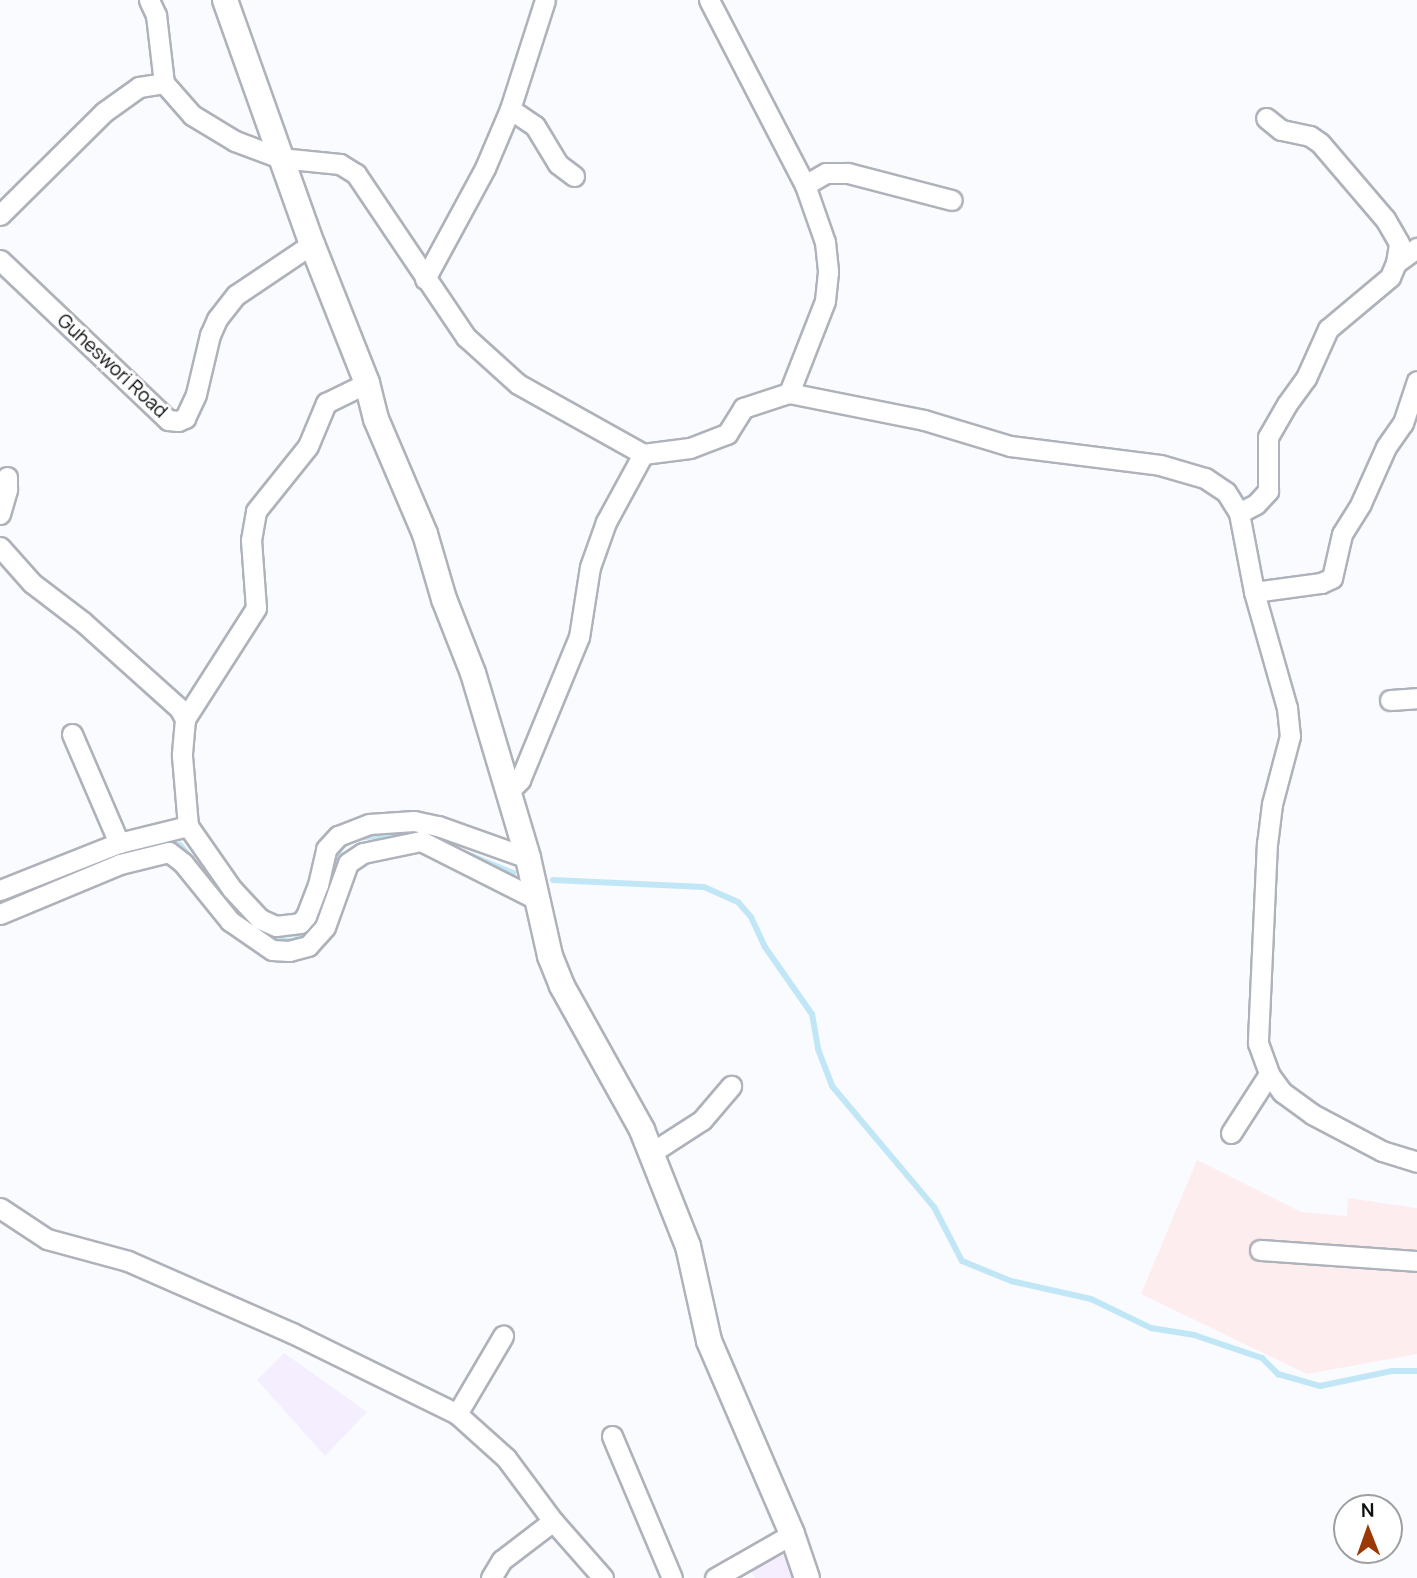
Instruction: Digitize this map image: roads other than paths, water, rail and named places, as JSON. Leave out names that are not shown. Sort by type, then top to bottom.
[{"type":"street","points":[[149,0],[156,15],[164,83],[192,116],[235,141],[280,158],[340,164],[356,174],[466,337],[518,384],[643,454],[690,448],[727,434],[744,408],[789,393],[925,420],[1010,446],[1160,465],[1205,478],[1227,492],[1239,513],[1254,592],[1287,708],[1290,736],[1272,804],[1267,842],[1258,1043],[1269,1074],[1282,1092],[1312,1114],[1381,1151],[1417,1162]]},
{"type":"street","points":[[225,0],[280,158],[367,383],[376,419],[425,534],[509,791],[528,858],[550,956],[562,986],[642,1130],[688,1246],[709,1341],[792,1534],[807,1578]]},
{"type":"street","points":[[425,279],[485,168],[510,109],[545,0]]},
{"type":"street","points":[[709,0],[805,185],[825,242],[828,272],[825,301],[789,393]]},
{"type":"street","points":[[0,215],[104,112],[139,87],[164,83]]},
{"type":"street","points":[[510,109],[535,126],[558,164],[574,176]]},
{"type":"street","points":[[1239,513],[1256,504],[1268,491],[1268,437],[1306,378],[1328,329],[1390,277],[1396,263],[1399,243],[1385,219],[1320,143],[1310,136],[1281,130],[1266,118]]},
{"type":"street","points":[[805,185],[826,173],[848,173],[953,200]]},
{"type":"street","name":"Guheswori Road","points":[[0,260],[168,420],[178,421],[186,418],[196,394],[210,335],[236,295],[312,244]]},
{"type":"street","points":[[1396,263],[1417,248]]},
{"type":"street","points":[[1254,592],[1321,583],[1332,578],[1342,534],[1361,503],[1386,447],[1403,423],[1417,381]]},
{"type":"street","points":[[367,383],[327,402],[308,446],[256,511],[251,540],[256,608],[185,719],[182,756],[188,826],[232,889],[260,919],[276,926],[300,923],[306,916],[326,849],[338,836],[369,824],[414,821],[438,826],[528,858]]},
{"type":"street","points":[[509,791],[520,780],[579,638],[590,567],[606,522],[643,454]]},
{"type":"street","points":[[0,514],[7,477]]},
{"type":"street","points":[[0,547],[32,583],[83,622],[179,708],[185,719]]},
{"type":"street","points":[[1390,700],[1417,698]]},
{"type":"street","points":[[72,734],[119,843]]},
{"type":"street","points":[[0,890],[119,843],[188,826]]},
{"type":"street","points":[[0,914],[120,864],[169,852],[183,863],[230,922],[272,950],[289,951],[308,946],[324,927],[348,863],[363,853],[421,841],[538,900]]},
{"type":"street","points":[[1231,1133],[1269,1074]]},
{"type":"street","points":[[651,1153],[702,1120],[731,1086]]},
{"type":"street","points":[[0,1208],[47,1239],[128,1261],[292,1333],[457,1414],[506,1458],[552,1521],[603,1578]]},
{"type":"street","points":[[1260,1250],[1417,1261]]},
{"type":"street","points":[[457,1414],[503,1336]]},
{"type":"street","points":[[612,1436],[672,1578]]},
{"type":"street","points":[[491,1578],[502,1560],[552,1521]]},
{"type":"street","points":[[715,1578],[792,1534]]},
{"type":"waterway","points":[[331,867],[341,847],[354,838],[423,832]]},
{"type":"waterway","points":[[155,842],[180,845],[206,877]]},
{"type":"waterway","points":[[0,901],[132,849]]},
{"type":"waterway","points":[[467,854],[513,873]]},
{"type":"waterway","points":[[553,880],[704,887],[738,902],[751,917],[765,947],[812,1014],[818,1049],[832,1086],[934,1207],[962,1261],[1011,1281],[1091,1299],[1151,1328],[1194,1335],[1262,1358],[1278,1374],[1320,1386],[1392,1371],[1417,1371]]},
{"type":"waterway","points":[[259,930],[279,940],[293,941],[309,928],[322,911],[327,885]]}]
